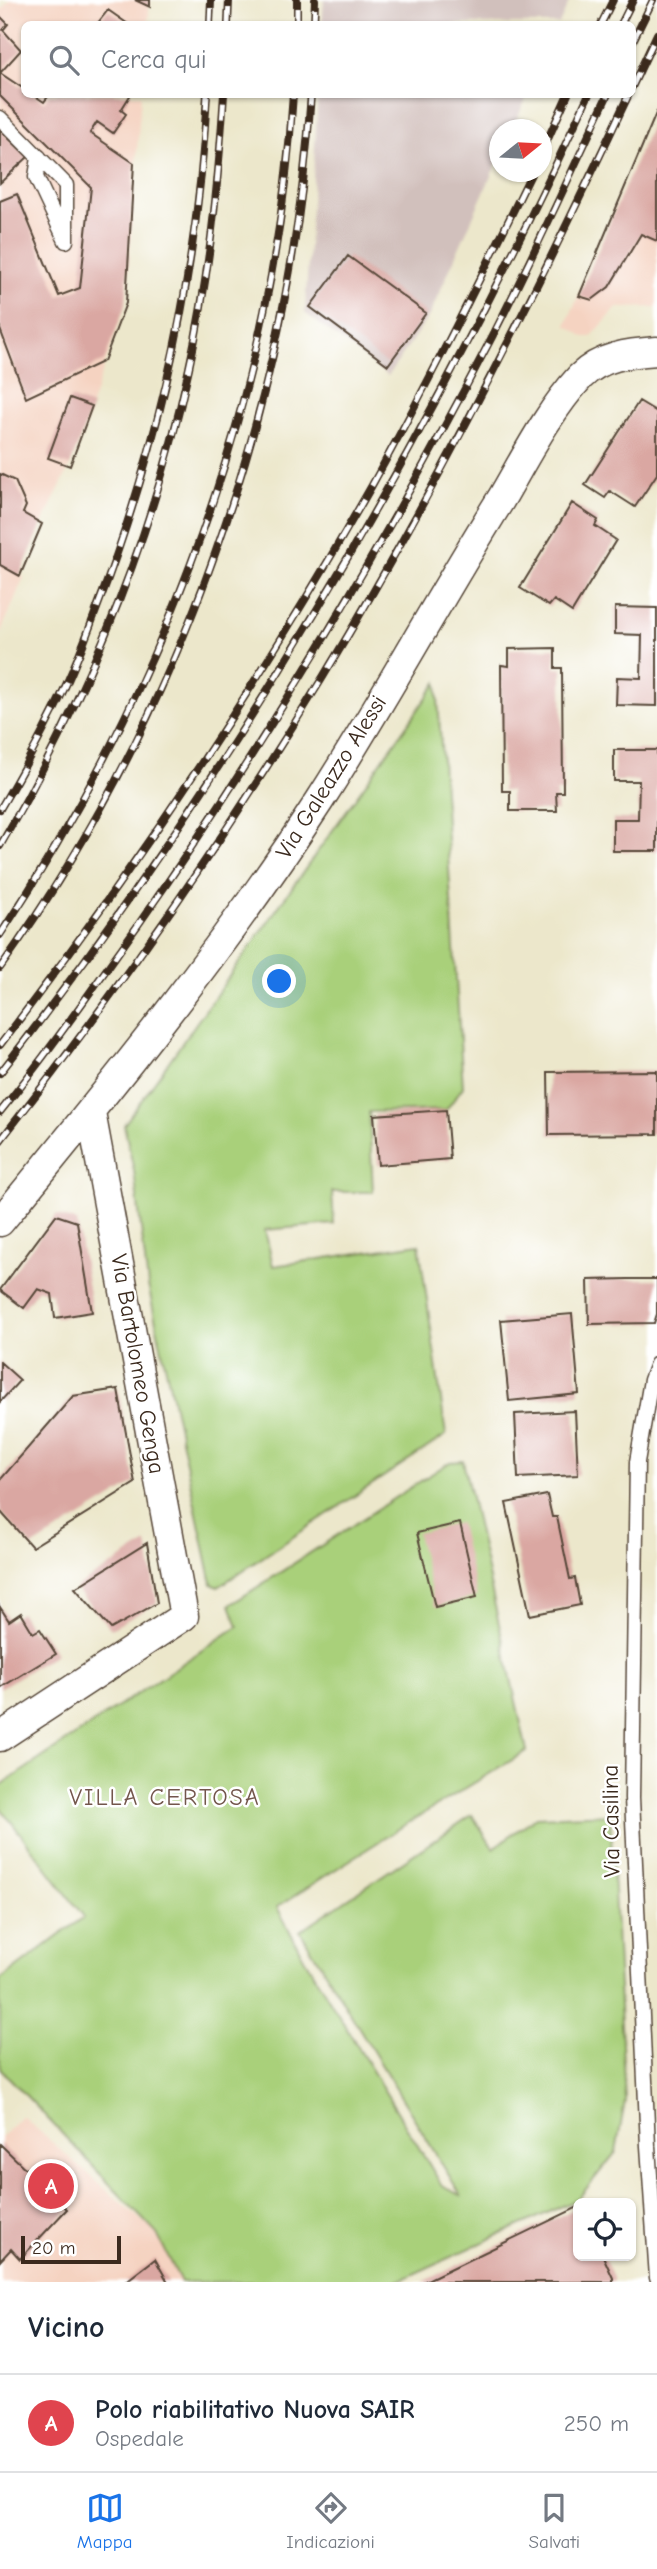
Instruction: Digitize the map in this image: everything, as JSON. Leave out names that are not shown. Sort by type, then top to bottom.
[{"type":"street","name":"Via Galeazzo Alessi","points":[[0,1222],[91,1112],[237,921],[320,800],[565,397],[582,376],[608,358],[657,351]]},
{"type":"street","name":"Via Bartolomeo Genga","points":[[0,1737],[184,1616],[91,1112]]},
{"type":"lane","points":[[0,118],[66,185],[66,241],[36,177],[39,158]]},
{"type":"lane","name":"Via Casilina","points":[[657,1364],[637,1462],[632,1798],[647,2132],[657,2278]]},
{"type":"shaded area","points":[[10,0],[150,0],[148,21],[21,21],[21,98],[141,98],[126,303],[70,466],[20,575],[24,577],[0,634],[0,11]]},
{"type":"shaded area","points":[[324,0],[570,0],[560,21],[322,21]]},
{"type":"shaded area","points":[[318,98],[527,98],[517,119],[489,119],[489,181],[430,314],[388,376],[305,313]]},
{"type":"shaded area","points":[[657,110],[657,307],[617,308],[591,337],[584,337],[566,325]]},
{"type":"shaded area","points":[[22,2116],[157,2234],[181,2282],[0,2282],[0,2138]]},
{"type":"green space","points":[[437,683],[463,1087],[446,1110],[369,1112],[373,1192],[332,1192],[334,1224],[265,1230],[273,1266],[419,1244],[446,1435],[218,1587],[212,1584],[148,1285],[134,1171],[124,1125]]},
{"type":"green space","points":[[463,1461],[527,1751],[277,1907],[304,1958],[441,2184],[462,2197],[300,1931],[472,1815],[493,1848],[536,1817],[610,1814],[625,2101],[616,2152],[579,2198],[573,2198],[573,2201],[396,2282],[181,2282],[157,2234],[0,2068],[0,1980],[84,1917],[0,1807],[0,1786],[238,1626],[230,1605],[450,1462]]},
{"type":"building","points":[[135,0],[150,0],[150,7]]},
{"type":"building","points":[[108,10],[124,21],[99,21]]},
{"type":"building","points":[[0,16],[8,24],[3,30],[21,50],[0,73]]},
{"type":"building","points":[[0,73],[21,87],[21,98],[38,98],[44,102],[47,98],[128,98],[121,110],[126,114],[113,133],[97,122],[90,133],[134,163],[126,303],[104,361],[26,398],[0,329],[0,201],[17,194],[59,296],[80,288],[91,187],[0,96]]},
{"type":"building","points":[[657,111],[657,241],[641,234],[609,287],[592,300],[579,296]]},
{"type":"building","points":[[0,130],[28,157],[0,183]]},
{"type":"building","points":[[348,256],[426,313],[388,365],[310,307]]},
{"type":"building","points":[[70,398],[92,406],[70,466],[48,458]]},
{"type":"building","points":[[639,401],[657,412],[657,474],[635,507],[610,491],[605,498],[585,485]]},
{"type":"building","points":[[0,474],[15,481],[26,506],[23,513],[42,524],[20,576],[0,565]]},
{"type":"building","points":[[572,503],[598,520],[595,526],[616,540],[572,612],[554,600],[549,606],[520,588]]},
{"type":"building","points":[[615,607],[657,608],[657,706],[616,705],[617,677],[641,678],[642,635],[615,634]]},
{"type":"building","points":[[555,648],[555,668],[562,668],[563,792],[556,792],[557,811],[510,811],[510,791],[502,791],[501,665],[509,666],[509,649]]},
{"type":"building","points":[[614,750],[657,750],[657,851],[613,851],[613,819],[638,819],[639,781],[614,781]]},
{"type":"building","points":[[657,1071],[657,1134],[549,1135],[548,1072]]},
{"type":"building","points":[[446,1110],[450,1159],[378,1165],[374,1115]]},
{"type":"building","points":[[56,1215],[77,1222],[92,1312],[55,1318],[52,1294],[38,1289],[24,1308],[0,1290]]},
{"type":"building","points":[[657,1279],[657,1314],[654,1323],[589,1324],[588,1280]]},
{"type":"building","points":[[572,1314],[579,1394],[509,1401],[501,1320]]},
{"type":"building","points":[[0,1362],[20,1380],[0,1402]]},
{"type":"building","points":[[118,1389],[135,1483],[32,1547],[0,1511],[0,1480],[73,1396]]},
{"type":"building","points":[[575,1411],[578,1475],[518,1478],[515,1414]]},
{"type":"building","points":[[547,1495],[552,1517],[557,1517],[570,1579],[575,1578],[580,1605],[530,1615],[506,1503]]},
{"type":"building","points":[[460,1523],[477,1597],[435,1607],[417,1533]]},
{"type":"building","points":[[147,1543],[157,1603],[111,1629],[75,1588]]},
{"type":"building","points":[[0,1607],[9,1621],[21,1613],[33,1633],[40,1629],[56,1654],[0,1688]]},
{"type":"building","points":[[0,2144],[67,2209],[20,2259],[11,2249],[0,2261]]},
{"type":"building","points":[[573,2209],[573,2261],[605,2261],[613,2278],[613,2282],[423,2282]]},
{"type":"building","points":[[155,2259],[168,2282],[125,2282]]},
{"type":"railway","points":[[210,21],[211,0]]},
{"type":"railway","points":[[228,21],[229,0]]},
{"type":"railway","points":[[297,0],[297,21]]},
{"type":"railway","points":[[314,21],[315,0]]},
{"type":"railway","points":[[602,21],[613,0]]},
{"type":"railway","points":[[622,21],[633,0]]},
{"type":"railway","points":[[636,35],[653,0]]},
{"type":"railway","points":[[636,79],[657,34]]},
{"type":"railway","points":[[0,809],[63,693],[92,622],[140,483],[157,420],[185,291],[195,226],[207,98]]},
{"type":"railway","points":[[0,846],[32,790],[89,674],[114,614],[157,493],[189,368],[202,300],[216,197],[224,98]]},
{"type":"railway","points":[[0,935],[59,840],[113,741],[160,639],[202,534],[236,427],[263,317],[282,206],[293,98]]},
{"type":"railway","points":[[0,968],[64,871],[122,769],[172,663],[216,552],[251,440],[279,325],[299,209],[311,98]]},
{"type":"railway","points":[[552,130],[566,98]]},
{"type":"railway","points":[[0,1073],[169,842],[322,601],[394,477],[462,351],[587,98]]},
{"type":"railway","points":[[0,1112],[71,1020],[187,854],[325,637],[411,489],[492,337],[606,98]]},
{"type":"railway","points":[[0,1141],[169,914],[248,797],[323,677],[406,535],[484,390],[627,98]]},
{"type":"railway","points":[[0,1045],[148,842],[286,631],[392,448],[454,331],[527,182]]},
{"type":"place","name":"Polo riabilitativo Nuova SAIR","points":[[51,2186]]},
{"type":"district","name":"VILLA CERTOSA","points":[[165,1797]]}]
